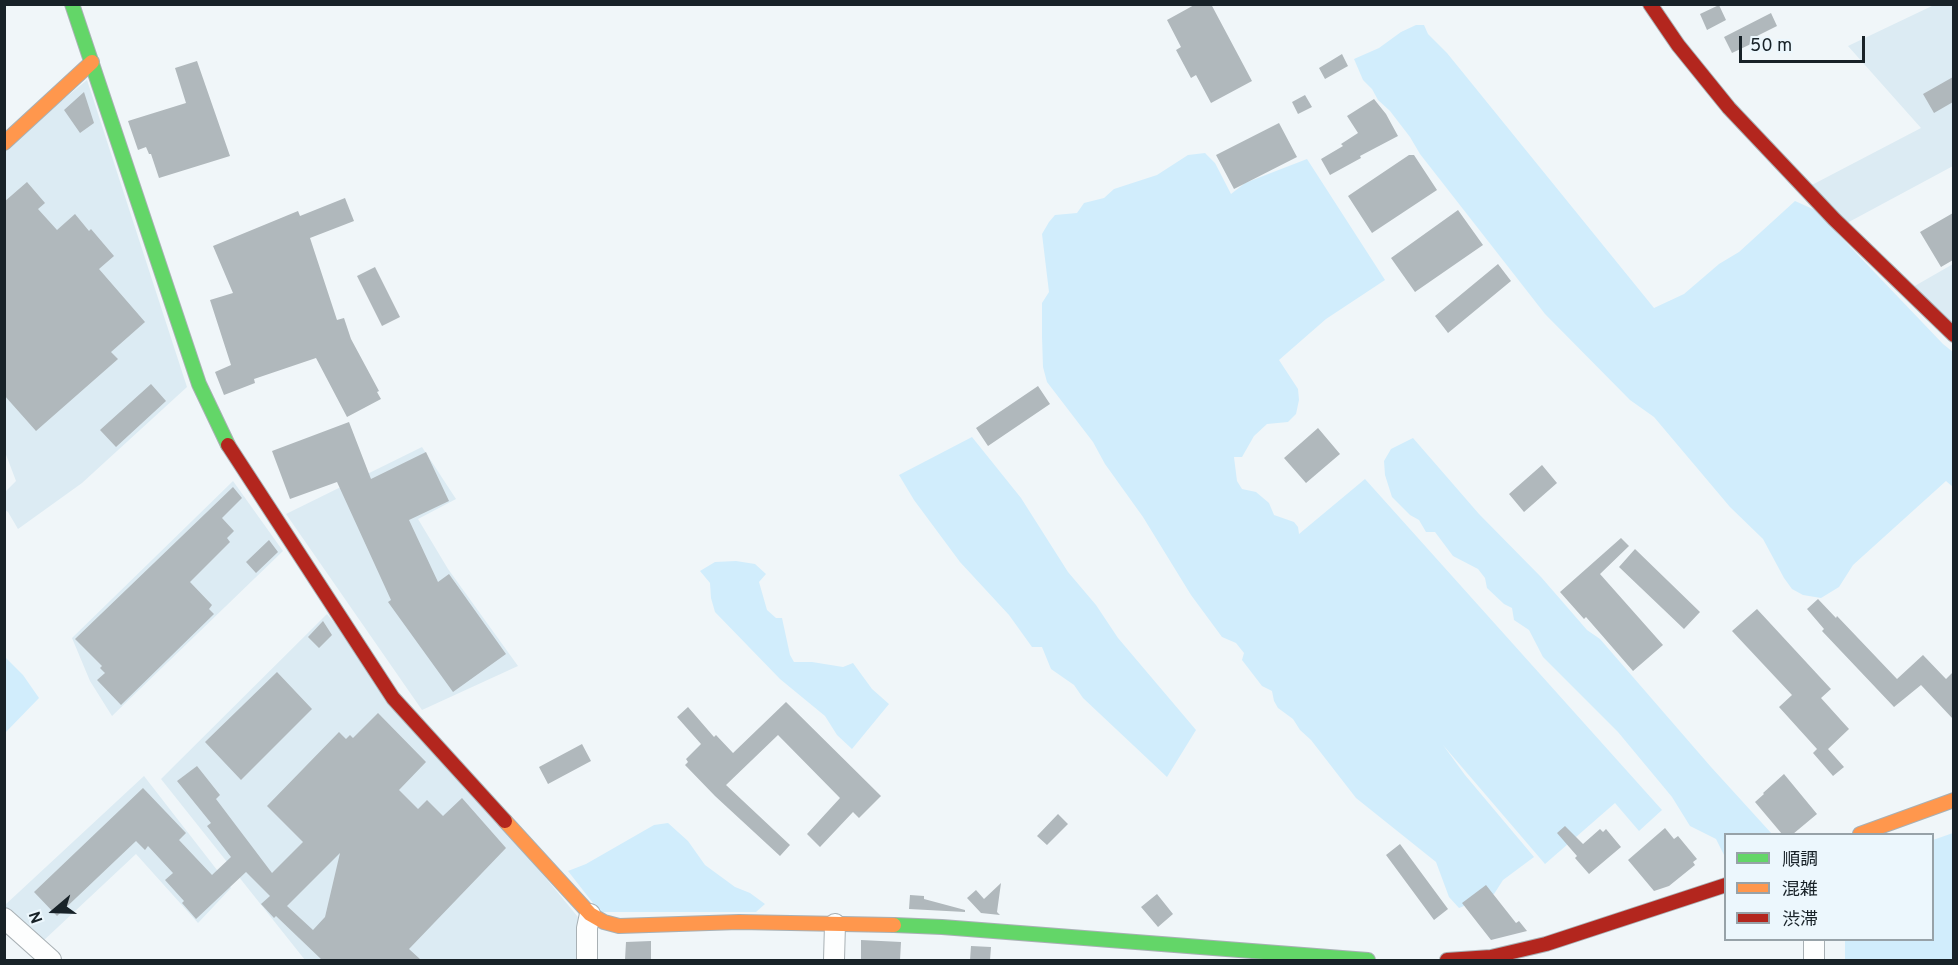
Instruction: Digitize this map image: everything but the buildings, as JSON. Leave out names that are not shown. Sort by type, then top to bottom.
[{"type":"street","points":[[72,4],[195,373],[230,450],[393,698],[590,914],[604,922],[619,926],[739,922],[942,927],[1368,960]]},
{"type":"street","points":[[1650,4],[1678,45],[1729,108],[1842,227],[1953,335]]},
{"type":"street","points":[[4,142],[92,62]]},
{"type":"street","points":[[1863,833],[1953,800]]},
{"type":"street","points":[[1447,960],[1491,957],[1546,944],[1724,885]]},
{"type":"street","points":[[588,960],[587,928],[590,914]]},
{"type":"street","points":[[4,918],[51,960]]},
{"type":"street","points":[[834,960],[835,924]]},
{"type":"street","points":[[1814,941],[1814,960]]},
{"type":"shaded area","points":[[1934,5],[1953,5],[1953,166],[1847,223],[1808,187],[1921,128],[1848,46]]},
{"type":"shaded area","points":[[1416,25],[1424,25],[1428,34],[1447,53],[1654,308],[1684,294],[1719,264],[1739,252],[1795,201],[1815,210],[1953,352],[1953,487],[1946,481],[1853,565],[1839,587],[1821,598],[1803,595],[1792,589],[1763,539],[1730,507],[1654,417],[1630,400],[1545,314],[1420,154],[1390,111],[1378,100],[1363,80],[1354,59],[1379,48],[1401,32]]},
{"type":"shaded area","points":[[87,80],[187,387],[82,483],[18,529],[5,510],[5,492],[16,481],[5,452],[5,147]]},
{"type":"shaded area","points":[[1205,153],[1215,163],[1231,194],[1245,183],[1307,159],[1385,280],[1326,319],[1279,360],[1298,389],[1299,400],[1296,414],[1288,422],[1267,424],[1254,436],[1242,457],[1234,457],[1237,481],[1242,489],[1256,492],[1269,503],[1274,515],[1294,522],[1299,534],[1365,479],[1662,810],[1639,831],[1615,803],[1545,864],[1443,745],[1465,775],[1534,857],[1503,880],[1494,894],[1459,908],[1449,897],[1436,862],[1356,798],[1293,719],[1278,708],[1272,691],[1262,686],[1242,660],[1244,653],[1236,643],[1222,637],[1191,595],[1093,442],[1047,382],[1043,367],[1042,303],[1049,292],[1042,234],[1049,222],[1055,215],[1077,213],[1084,203],[1104,198],[1114,189],[1157,175],[1188,155]]},
{"type":"shaded area","points":[[1953,264],[1953,326],[1913,287]]},
{"type":"shaded area","points":[[972,437],[1021,498],[1068,572],[1096,605],[1118,638],[1196,730],[1167,777],[1083,698],[1074,685],[1051,669],[1042,647],[1032,647],[1009,615],[960,562],[914,500],[899,475]]},
{"type":"shaded area","points":[[1413,438],[1479,514],[1541,577],[1587,630],[1600,639],[1771,833],[1724,833],[1724,855],[1716,839],[1690,826],[1672,797],[1618,732],[1543,657],[1529,630],[1514,620],[1512,608],[1504,604],[1487,588],[1485,578],[1478,569],[1453,556],[1435,532],[1426,532],[1419,520],[1410,515],[1392,497],[1385,475],[1384,461],[1391,449]]},
{"type":"shaded area","points":[[422,447],[456,499],[418,519],[448,569],[518,666],[422,710],[286,514]]},
{"type":"shaded area","points":[[233,481],[283,551],[112,716],[90,681],[72,638]]},
{"type":"shaded area","points":[[736,561],[755,564],[766,574],[759,582],[767,610],[776,618],[782,618],[790,655],[794,662],[812,662],[843,667],[853,663],[872,689],[889,704],[852,749],[837,735],[825,716],[780,679],[715,612],[710,583],[700,571],[715,562]]},
{"type":"shaded area","points":[[327,614],[578,917],[580,958],[578,960],[305,960],[161,779]]},
{"type":"shaded area","points":[[5,657],[23,675],[39,698],[5,733]]},
{"type":"shaded area","points":[[144,776],[231,888],[198,923],[136,854],[42,942],[5,912],[5,905]]},
{"type":"shaded area","points":[[668,823],[688,841],[705,865],[735,887],[750,893],[765,904],[756,912],[600,912],[568,871],[586,864],[654,825]]},
{"type":"shaded area","points":[[1953,833],[1953,960],[1845,960],[1845,941],[1934,941],[1934,840]]},
{"type":"traffic: fast","points":[[72,4],[199,384],[228,445]]},
{"type":"traffic: fast","points":[[894,925],[1368,960]]},
{"type":"traffic: slow","points":[[4,143],[92,62]]},
{"type":"traffic: slow","points":[[1863,833],[1954,800]]},
{"type":"traffic: slow","points":[[505,821],[590,914],[604,922],[619,926],[739,922],[894,925]]},
{"type":"traffic: jam","points":[[1650,4],[1678,45],[1729,108],[1834,219],[1954,335]]},
{"type":"traffic: jam","points":[[228,445],[393,698],[505,821]]},
{"type":"traffic: jam","points":[[1447,960],[1491,957],[1546,944],[1724,886]]}]
